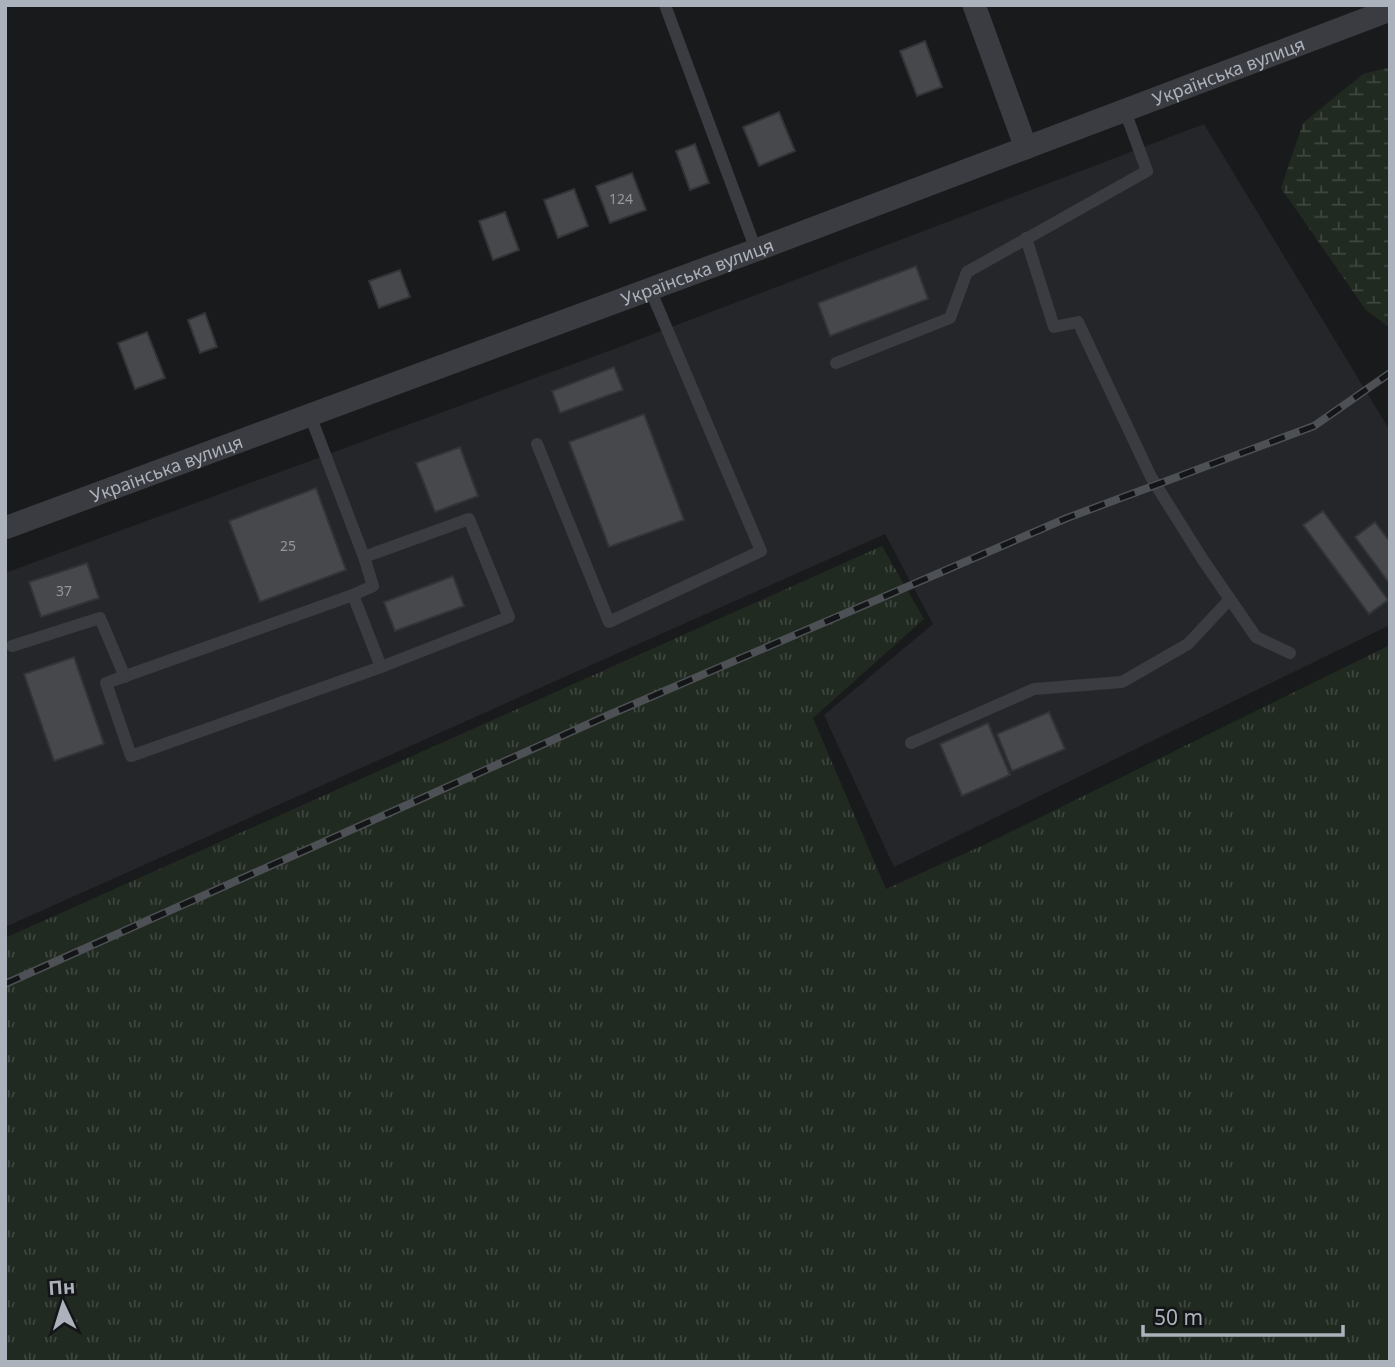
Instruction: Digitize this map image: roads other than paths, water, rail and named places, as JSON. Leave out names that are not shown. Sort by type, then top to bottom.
[{"type":"street","points":[[974,5],[1027,148]]},
{"type":"street","name":"Українська вулиця","points":[[5,528],[756,250],[1390,10]]},
{"type":"lane","points":[[665,5],[756,250]]},
{"type":"lane","points":[[836,363],[950,318],[967,272],[1147,171],[1125,111]]},
{"type":"lane","points":[[1026,238],[1054,327],[1077,322],[1151,477],[1256,637],[1290,653]]},
{"type":"lane","points":[[537,444],[609,622],[761,551],[650,289]]},
{"type":"lane","points":[[310,415],[373,586],[106,683],[131,756],[381,667],[509,617],[469,519],[364,557]]},
{"type":"lane","points":[[353,595],[381,667]]},
{"type":"lane","points":[[911,743],[1034,689],[1122,682],[1188,644],[1230,599]]},
{"type":"lane","points":[[12,646],[100,618],[125,677]]},
{"type":"railway","points":[[5,984],[611,714],[1067,518],[1314,426],[1390,373]]}]
